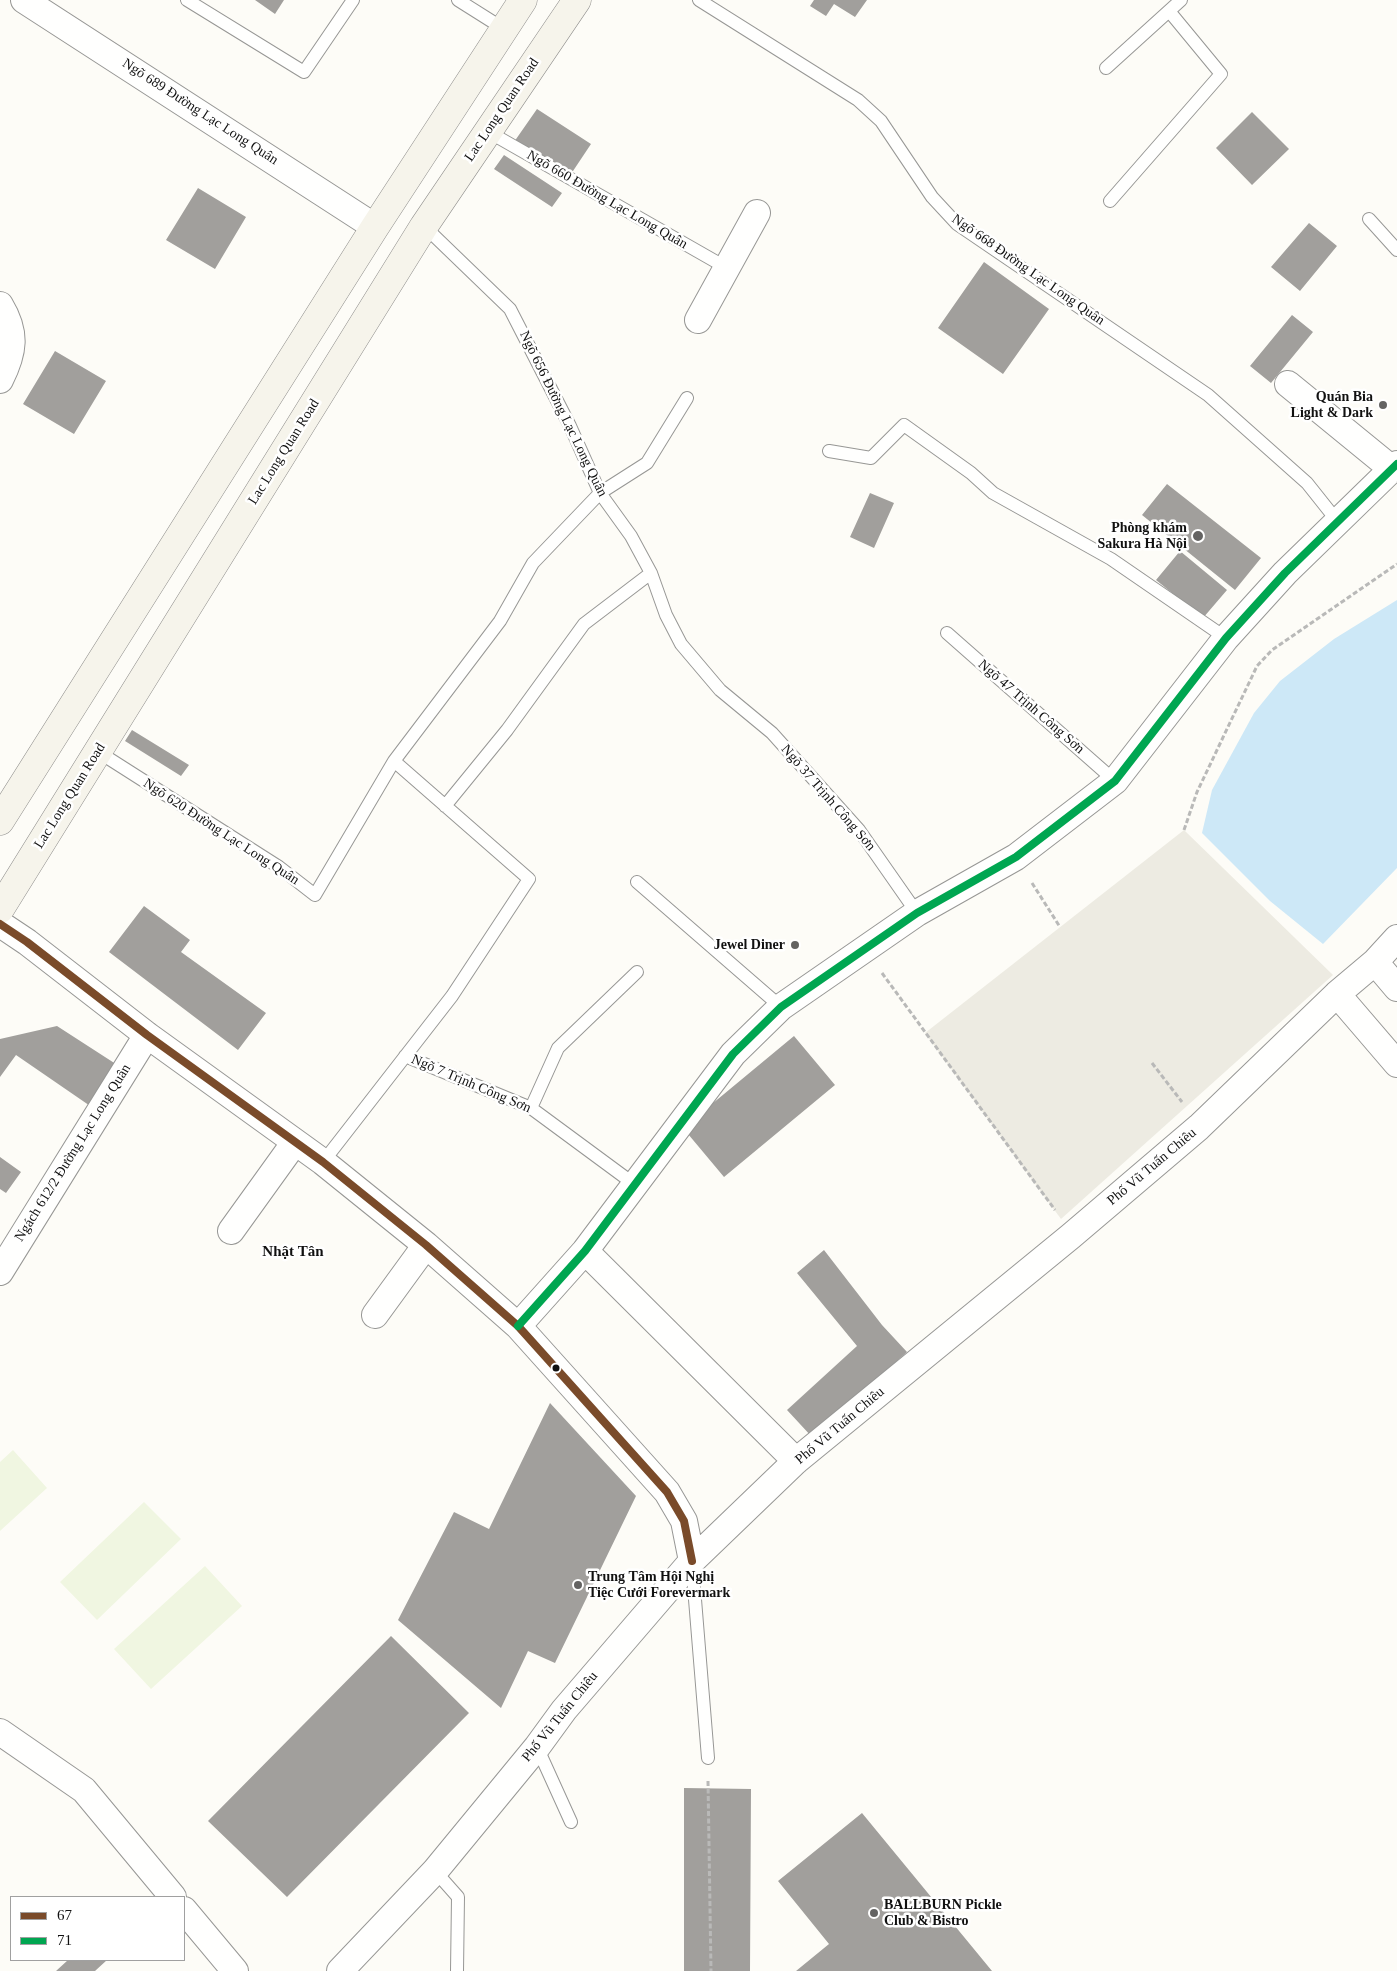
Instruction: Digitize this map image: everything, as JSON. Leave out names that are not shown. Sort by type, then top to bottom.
[{"type":"main road","points":[[0,821],[375,227],[523,0]]},
{"type":"main road","name":"Lac Long Quan Road","points":[[0,909],[424,226],[577,0]]},
{"type":"street","name":"Ngõ 689 Đường Lạc Long Quân","points":[[24,0],[375,227]]},
{"type":"street","points":[[698,320],[757,213]]},
{"type":"street","points":[[0,306],[8,318],[12,343],[11,359],[0,380]]},
{"type":"street","points":[[518,1326],[585,1251],[733,1054],[781,1007],[917,913],[1016,857],[1115,781],[1226,638],[1285,573],[1395,467],[1288,384]]},
{"type":"street","points":[[0,924],[27,942],[147,1035],[323,1162],[426,1245],[518,1326],[667,1492],[684,1521],[692,1561]]},
{"type":"street","name":"Phố Vũ Tuấn Chiêu","points":[[340,1971],[435,1872],[537,1747],[564,1710],[692,1561],[796,1462],[1071,1236],[1199,1127],[1337,994],[1375,962],[1397,938]]},
{"type":"street","points":[[1375,962],[1397,988]]},
{"type":"street","points":[[1337,994],[1397,1064]]},
{"type":"street","name":"Ngách 612/2 Đường Lạc Long Quân","points":[[0,1272],[147,1035]]},
{"type":"street","points":[[231,1231],[295,1142]]},
{"type":"street","points":[[375,1315],[426,1245]]},
{"type":"street","points":[[585,1251],[796,1462]]},
{"type":"street","points":[[0,1732],[84,1790],[172,1896]]},
{"type":"street","points":[[185,1911],[235,1971]]},
{"type":"lane","points":[[187,0],[304,72],[353,0]]},
{"type":"lane","points":[[458,0],[504,29]]},
{"type":"lane","name":"Ngõ 668 Đường Lạc Long Quân","points":[[699,0],[858,100],[881,121],[932,197],[957,224],[1208,396],[1307,483],[1338,522]]},
{"type":"lane","points":[[1106,68],[1181,0]]},
{"type":"lane","points":[[1110,201],[1221,74],[1169,11]]},
{"type":"lane","name":"Ngõ 660 Đường Lạc Long Quân","points":[[487,131],[727,268]]},
{"type":"lane","points":[[1369,219],[1397,250]]},
{"type":"lane","name":"Ngõ 656 Đường Lạc Long Quân","points":[[424,226],[510,309],[570,426],[600,493],[631,536],[651,573],[666,614],[681,644],[720,690],[772,733]]},
{"type":"lane","points":[[323,1162],[452,996],[529,879],[394,761],[500,621],[533,563],[600,493],[647,463],[688,398]]},
{"type":"lane","points":[[829,451],[871,458],[904,425],[971,473],[993,493],[1111,559],[1226,638]]},
{"type":"lane","points":[[445,806],[507,730],[584,624],[651,573]]},
{"type":"lane","name":"Ngõ 47 Trịnh Công Sơn","points":[[947,633],[1115,781]]},
{"type":"lane","name":"Ngõ 37 Trịnh Công Sơn","points":[[772,733],[859,830],[917,913]]},
{"type":"lane","name":"Ngõ 620 Đường Lạc Long Quân","points":[[97,751],[279,867],[315,895],[394,761]]},
{"type":"lane","points":[[637,882],[781,1007]]},
{"type":"lane","points":[[531,1108],[558,1048],[637,972]]},
{"type":"lane","name":"Ngõ 7 Trịnh Công Sơn","points":[[405,1056],[531,1108],[634,1184]]},
{"type":"lane","points":[[692,1561],[708,1758]]},
{"type":"lane","points":[[537,1747],[572,1822]]},
{"type":"lane","points":[[435,1872],[458,1897],[457,1971]]},
{"type":"path","points":[[1184,830],[1197,792],[1257,666],[1272,650],[1397,564]]},
{"type":"path","points":[[1016,857],[1060,927]]},
{"type":"path","points":[[866,950],[1061,1219],[1071,1236]]},
{"type":"path","points":[[1152,1063],[1199,1127]]},
{"type":"path","points":[[708,1758],[711,1971]]},
{"type":"green space","points":[[13,1450],[47,1488],[0,1531],[0,1462]]},
{"type":"green space","points":[[144,1502],[181,1539],[97,1620],[60,1582]]},
{"type":"green space","points":[[205,1566],[242,1606],[151,1689],[114,1649]]},
{"type":"shaded area","points":[[1184,830],[1333,975],[1061,1219],[925,1033]]},
{"type":"water","points":[[1397,600],[1397,868],[1323,944],[1270,901],[1202,833],[1212,790],[1254,713],[1280,681],[1334,639]]},
{"type":"building","points":[[255,0],[284,0],[275,14]]},
{"type":"building","points":[[814,0],[867,0],[855,17],[834,4],[826,16],[810,6]]},
{"type":"building","points":[[537,109],[591,144],[569,177],[514,142]]},
{"type":"building","points":[[1252,112],[1289,149],[1252,185],[1216,148]]},
{"type":"building","points":[[504,155],[562,193],[552,207],[494,169]]},
{"type":"building","points":[[198,188],[246,217],[215,269],[166,240]]},
{"type":"building","points":[[1309,223],[1337,246],[1300,291],[1271,267]]},
{"type":"building","points":[[984,262],[1049,309],[1003,374],[938,328]]},
{"type":"building","points":[[1292,315],[1313,332],[1271,383],[1250,366]]},
{"type":"building","points":[[55,351],[106,381],[74,434],[23,404]]},
{"type":"building","points":[[1167,484],[1261,558],[1235,590],[1142,515]]},
{"type":"building","points":[[870,493],[894,503],[874,548],[850,537]]},
{"type":"building","points":[[1180,551],[1227,590],[1203,618],[1156,580]]},
{"type":"building","points":[[132,730],[189,765],[181,776],[125,741]]},
{"type":"building","points":[[144,906],[190,940],[181,952],[266,1013],[238,1050],[109,952]]},
{"type":"building","points":[[57,1026],[122,1068],[96,1110],[16,1055],[0,1077],[0,1039]]},
{"type":"building","points":[[794,1036],[835,1085],[724,1177],[683,1128]]},
{"type":"building","points":[[0,1157],[21,1172],[6,1193],[0,1189]]},
{"type":"building","points":[[824,1250],[882,1325],[907,1352],[812,1437],[787,1410],[857,1346],[797,1273]]},
{"type":"building","points":[[550,1403],[636,1496],[555,1663],[528,1651],[501,1708],[398,1620],[454,1512],[489,1529]]},
{"type":"building","points":[[391,1636],[469,1713],[287,1897],[208,1821]]},
{"type":"building","points":[[684,1788],[751,1789],[750,1971],[684,1971]]},
{"type":"building","name":"BALLBURN Pickle Club & Bistro","points":[[862,1813],[992,1971],[796,1971],[829,1944],[778,1881]]},
{"type":"building","points":[[67,1961],[106,1961],[95,1971],[56,1971]]},
{"type":"transit line","name":"71","points":[[518,1326],[585,1251],[733,1054],[781,1007],[917,913],[1016,857],[1115,781],[1226,638],[1285,573],[1397,464]]},
{"type":"transit line","name":"67","points":[[0,924],[27,942],[147,1035],[323,1162],[426,1245],[518,1326],[667,1492],[684,1521],[692,1561]]},
{"type":"place","name":"Quán Bia Light & Dark","points":[[1383,405]]},
{"type":"place","name":"Phòng khám Sakura Hà Nội","points":[[1198,536]]},
{"type":"place","name":"Jewel Diner","points":[[795,945]]},
{"type":"place","name":"Trung Tâm Hội Nghị Tiệc Cưới Forevermark","points":[[578,1585]]},
{"type":"place","name":"BALLBURN Pickle Club & Bistro","points":[[874,1913]]},
{"type":"district","name":"Nhật Tân","points":[[293,1252]]}]
